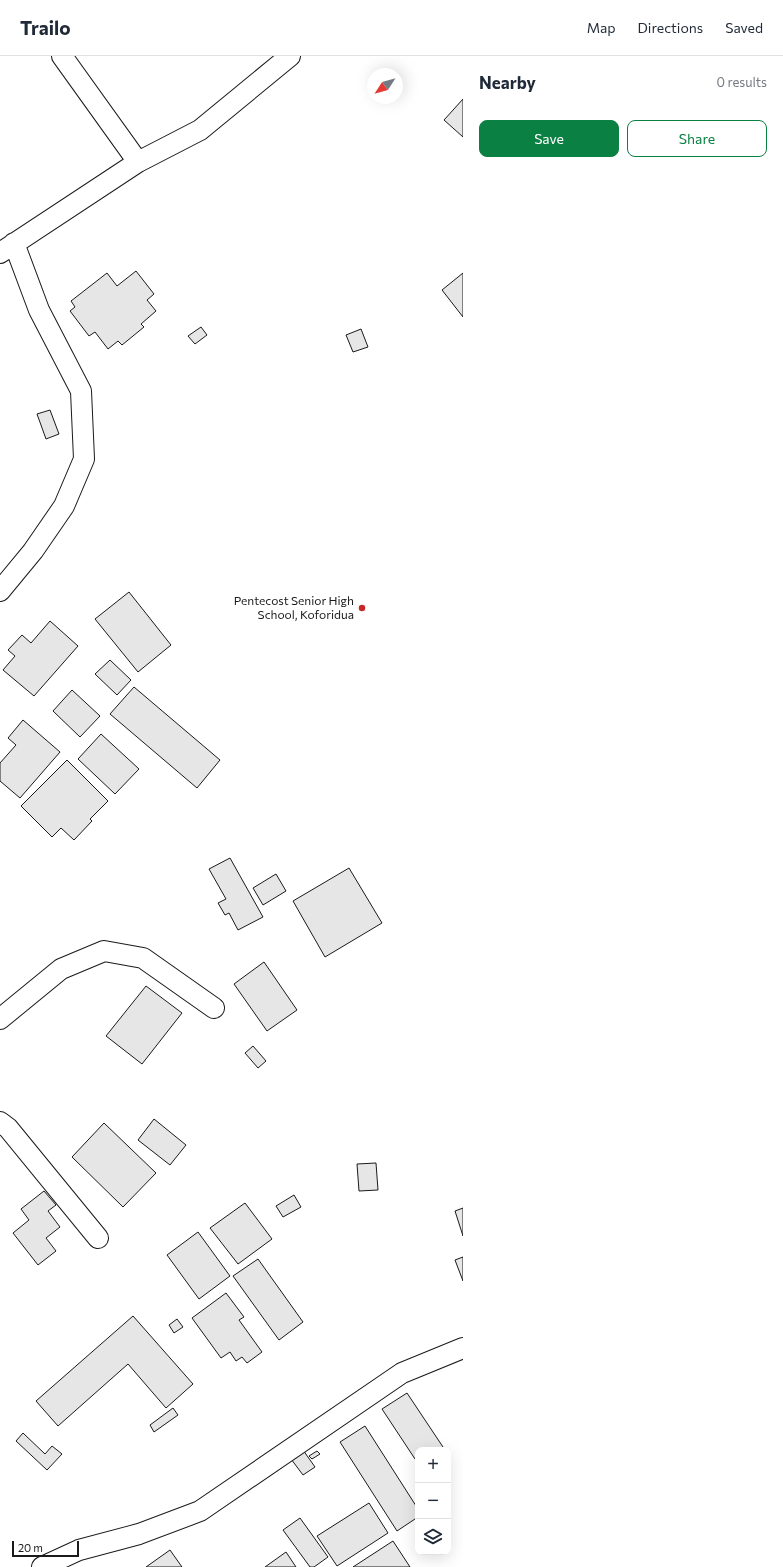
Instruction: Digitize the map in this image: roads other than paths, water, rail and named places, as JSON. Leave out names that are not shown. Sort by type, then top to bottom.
[{"type":"street","points":[[62,56],[138,162]]},
{"type":"street","points":[[0,591],[33,551],[64,506],[84,459],[81,391],[7,248],[138,162],[200,130],[290,56]]},
{"type":"street","points":[[0,1019],[61,969],[104,952],[143,958],[214,1008]]},
{"type":"street","points":[[0,1122],[8,1128],[98,1238]]},
{"type":"street","points":[[42,1567],[79,1550],[139,1534],[200,1511],[402,1373],[463,1348]]},
{"type":"place","name":"Pentecost Senior High School, Koforidua","points":[[362,608]]}]
